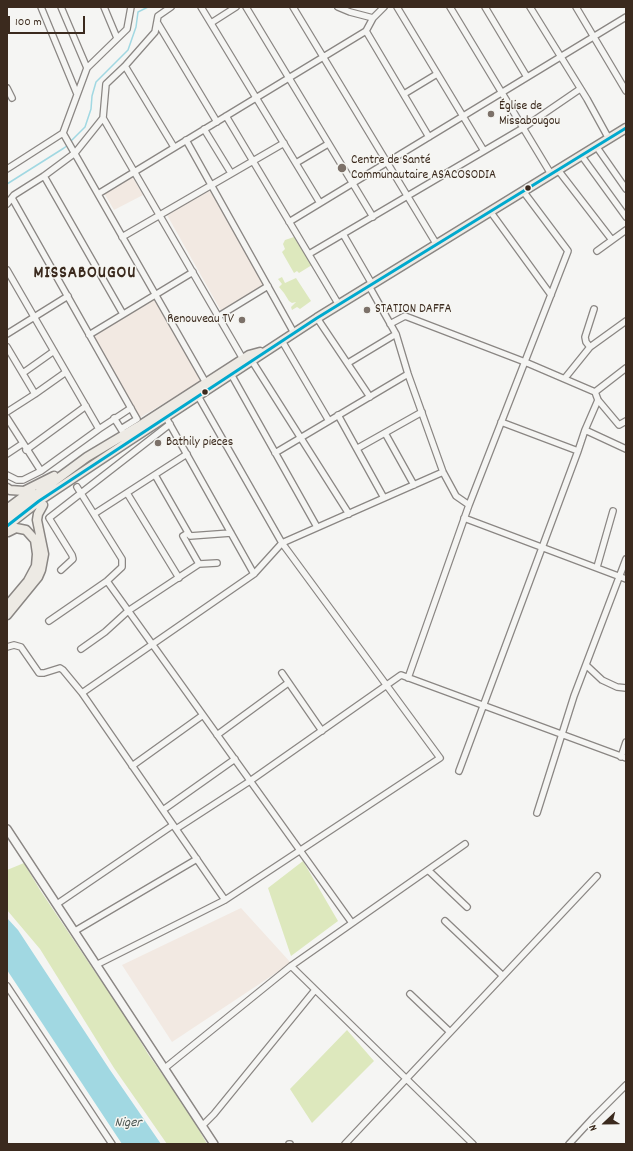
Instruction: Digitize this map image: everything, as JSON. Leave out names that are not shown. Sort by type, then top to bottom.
[{"type":"main road","points":[[7,532],[43,505],[125,435],[168,420],[198,396],[294,333],[626,128]]},
{"type":"main road","points":[[7,488],[10,490],[24,491],[40,484],[125,435],[249,355],[271,349]]},
{"type":"main road","points":[[7,516],[86,458]]},
{"type":"main road","points":[[7,526],[39,501],[69,482]]},
{"type":"main road","points":[[7,509],[40,484]]},
{"type":"main road","points":[[7,615],[38,577],[41,570],[44,554],[37,520],[38,514],[43,505]]},
{"type":"main road","points":[[7,532],[16,528],[26,530],[35,540],[37,554],[36,566],[28,581],[7,606]]},
{"type":"main road","points":[[7,829],[214,1144]]},
{"type":"street","points":[[41,7],[77,94]]},
{"type":"street","points":[[61,7],[87,68]]},
{"type":"street","points":[[104,7],[117,38]]},
{"type":"street","points":[[7,169],[63,133],[87,68],[127,29],[131,7]]},
{"type":"street","points":[[171,7],[158,16],[155,32],[125,66],[106,84],[104,118],[243,359]]},
{"type":"street","points":[[201,7],[320,203]]},
{"type":"street","points":[[211,23],[236,7]]},
{"type":"street","points":[[246,7],[373,217]]},
{"type":"street","points":[[293,7],[437,245]]},
{"type":"street","points":[[338,7],[373,18]]},
{"type":"street","points":[[98,194],[366,31],[373,18],[384,7]]},
{"type":"street","points":[[397,7],[484,151]]},
{"type":"street","points":[[450,7],[523,128],[555,172],[612,240]]},
{"type":"street","points":[[484,7],[527,77]]},
{"type":"street","points":[[530,7],[609,138]]},
{"type":"street","points":[[576,7],[626,91]]},
{"type":"street","points":[[289,222],[626,17]]},
{"type":"street","points":[[157,22],[217,122]]},
{"type":"street","points":[[366,31],[429,136]]},
{"type":"street","points":[[125,66],[174,148]]},
{"type":"street","points":[[404,94],[437,74]]},
{"type":"street","points":[[7,88],[12,98]]},
{"type":"street","points":[[309,254],[523,128],[580,89]]},
{"type":"street","points":[[226,116],[340,304]]},
{"type":"street","points":[[7,204],[14,195],[44,176],[73,151],[104,118]]},
{"type":"street","points":[[204,129],[231,173]]},
{"type":"street","points":[[63,133],[206,383]]},
{"type":"street","points":[[186,140],[294,333]]},
{"type":"street","points":[[122,237],[284,143]]},
{"type":"street","points":[[296,163],[328,144]]},
{"type":"street","points":[[596,146],[626,190]]},
{"type":"street","points":[[581,155],[626,217]]},
{"type":"street","points":[[44,176],[123,314]]},
{"type":"street","points":[[408,678],[464,518],[568,251],[523,191]]},
{"type":"street","points":[[12,198],[137,419],[125,435],[114,418]]},
{"type":"street","points":[[490,211],[551,295]]},
{"type":"street","points":[[597,251],[626,230]]},
{"type":"street","points":[[343,234],[396,334],[408,374],[443,472],[456,496],[469,505]]},
{"type":"street","points":[[7,270],[99,429]]},
{"type":"street","points":[[89,335],[193,272]]},
{"type":"street","points":[[219,316],[268,286]]},
{"type":"street","points":[[7,334],[68,296]]},
{"type":"street","points":[[590,347],[586,342],[585,337],[594,309]]},
{"type":"street","points":[[390,324],[405,316],[525,362],[596,392]]},
{"type":"street","points":[[318,318],[370,396]]},
{"type":"street","points":[[565,378],[590,347],[626,321]]},
{"type":"street","points":[[348,363],[396,334]]},
{"type":"street","points":[[282,341],[329,421]]},
{"type":"street","points":[[7,347],[35,394]]},
{"type":"street","points":[[23,373],[54,352]]},
{"type":"street","points":[[252,361],[348,514]]},
{"type":"street","points":[[596,392],[626,368]]},
{"type":"street","points":[[7,412],[66,372]]},
{"type":"street","points":[[231,374],[317,527]]},
{"type":"street","points":[[275,453],[408,374]]},
{"type":"street","points":[[596,392],[598,400],[619,425],[626,421]]},
{"type":"street","points":[[96,965],[225,900],[440,758],[282,543],[198,396]]},
{"type":"street","points":[[459,771],[585,430],[598,400]]},
{"type":"street","points":[[26,450],[86,406]]},
{"type":"street","points":[[7,475],[16,480],[23,480],[41,471],[114,418],[131,408]]},
{"type":"street","points":[[358,448],[422,412]]},
{"type":"street","points":[[338,415],[358,448],[384,498]]},
{"type":"street","points":[[7,418],[22,444],[41,471]]},
{"type":"street","points":[[61,570],[73,559],[49,518],[168,420],[254,574]]},
{"type":"street","points":[[501,422],[578,452]]},
{"type":"street","points":[[585,430],[626,449]]},
{"type":"street","points":[[385,433],[414,485]]},
{"type":"street","points":[[7,454],[22,444]]},
{"type":"street","points":[[94,514],[187,454]]},
{"type":"street","points":[[82,693],[254,574],[282,543],[443,472]]},
{"type":"street","points":[[155,475],[190,536],[231,533]]},
{"type":"street","points":[[49,621],[107,581],[122,568],[122,559],[77,487]]},
{"type":"street","points":[[127,493],[179,578]]},
{"type":"street","points":[[597,567],[613,511]]},
{"type":"street","points":[[464,518],[626,579]]},
{"type":"street","points":[[188,532],[183,536],[199,564]]},
{"type":"street","points":[[537,813],[574,696],[626,559]]},
{"type":"street","points":[[81,649],[105,632],[128,611],[199,564],[217,563]]},
{"type":"street","points":[[107,581],[352,923]]},
{"type":"street","points":[[7,647],[14,645],[21,647],[39,673],[44,674],[60,668],[82,693],[225,900]]},
{"type":"street","points":[[586,665],[602,680],[617,687],[626,688]]},
{"type":"street","points":[[282,673],[322,731]]},
{"type":"street","points":[[57,904],[175,827],[250,781],[401,675],[624,757],[626,742]]},
{"type":"street","points":[[217,735],[288,683]]},
{"type":"street","points":[[132,766],[203,715]]},
{"type":"street","points":[[163,810],[235,760]]},
{"type":"street","points":[[165,1068],[291,966],[465,844]]},
{"type":"street","points":[[75,931],[197,859]]},
{"type":"street","points":[[428,870],[467,907]]},
{"type":"street","points":[[345,1144],[597,876]]},
{"type":"street","points":[[445,920],[503,976]]},
{"type":"street","points":[[291,966],[473,1144]]},
{"type":"street","points":[[7,986],[112,1144]]},
{"type":"street","points":[[202,1126],[219,1108],[315,990]]},
{"type":"street","points":[[410,994],[450,1032]]},
{"type":"street","points":[[569,1144],[626,1085]]},
{"type":"shaded area","points":[[132,176],[143,195],[114,210],[104,193]]},
{"type":"shaded area","points":[[211,190],[265,287],[221,311],[167,215]]},
{"type":"shaded area","points":[[154,299],[202,381],[139,418],[91,335]]},
{"type":"shaded area","points":[[241,908],[291,963],[172,1042],[122,965]]},
{"type":"green space","points":[[294,237],[312,265],[299,273],[297,271],[294,273],[282,252],[285,249],[283,244],[285,240]]},
{"type":"green space","points":[[282,277],[285,283],[296,278],[311,301],[300,309],[297,307],[292,310],[291,307],[296,302],[292,303],[289,301],[279,287],[282,284],[278,279]]},
{"type":"green space","points":[[303,861],[338,921],[291,956],[268,888]]},
{"type":"green space","points":[[24,863],[40,890],[117,1002],[148,1054],[189,1112],[207,1144],[167,1144],[114,1068],[40,949],[7,910],[7,870]]},
{"type":"green space","points":[[347,1030],[374,1061],[312,1123],[290,1089]]},
{"type":"water","name":"Niger","points":[[7,918],[18,930],[110,1070],[161,1144],[122,1144],[7,970]]},
{"type":"waterway","points":[[70,142],[85,127],[91,109],[92,96],[96,82],[128,50],[136,27],[138,12],[148,7]]},
{"type":"waterway","points":[[7,184],[68,145]]},
{"type":"transit line","points":[[7,526],[39,501],[317,318],[626,128]]},
{"type":"place","name":"Église de Missabougou","points":[[491,114]]},
{"type":"place","name":"Centre de Santé Communautaire ASACOSODIA","points":[[342,168]]},
{"type":"place","name":"STATION DAFFA","points":[[367,310]]},
{"type":"place","name":"Renouveau TV","points":[[242,320]]},
{"type":"place","name":"Bathily pieces","points":[[158,443]]},
{"type":"district","name":"MISSABOUGOU","points":[[85,275]]}]
